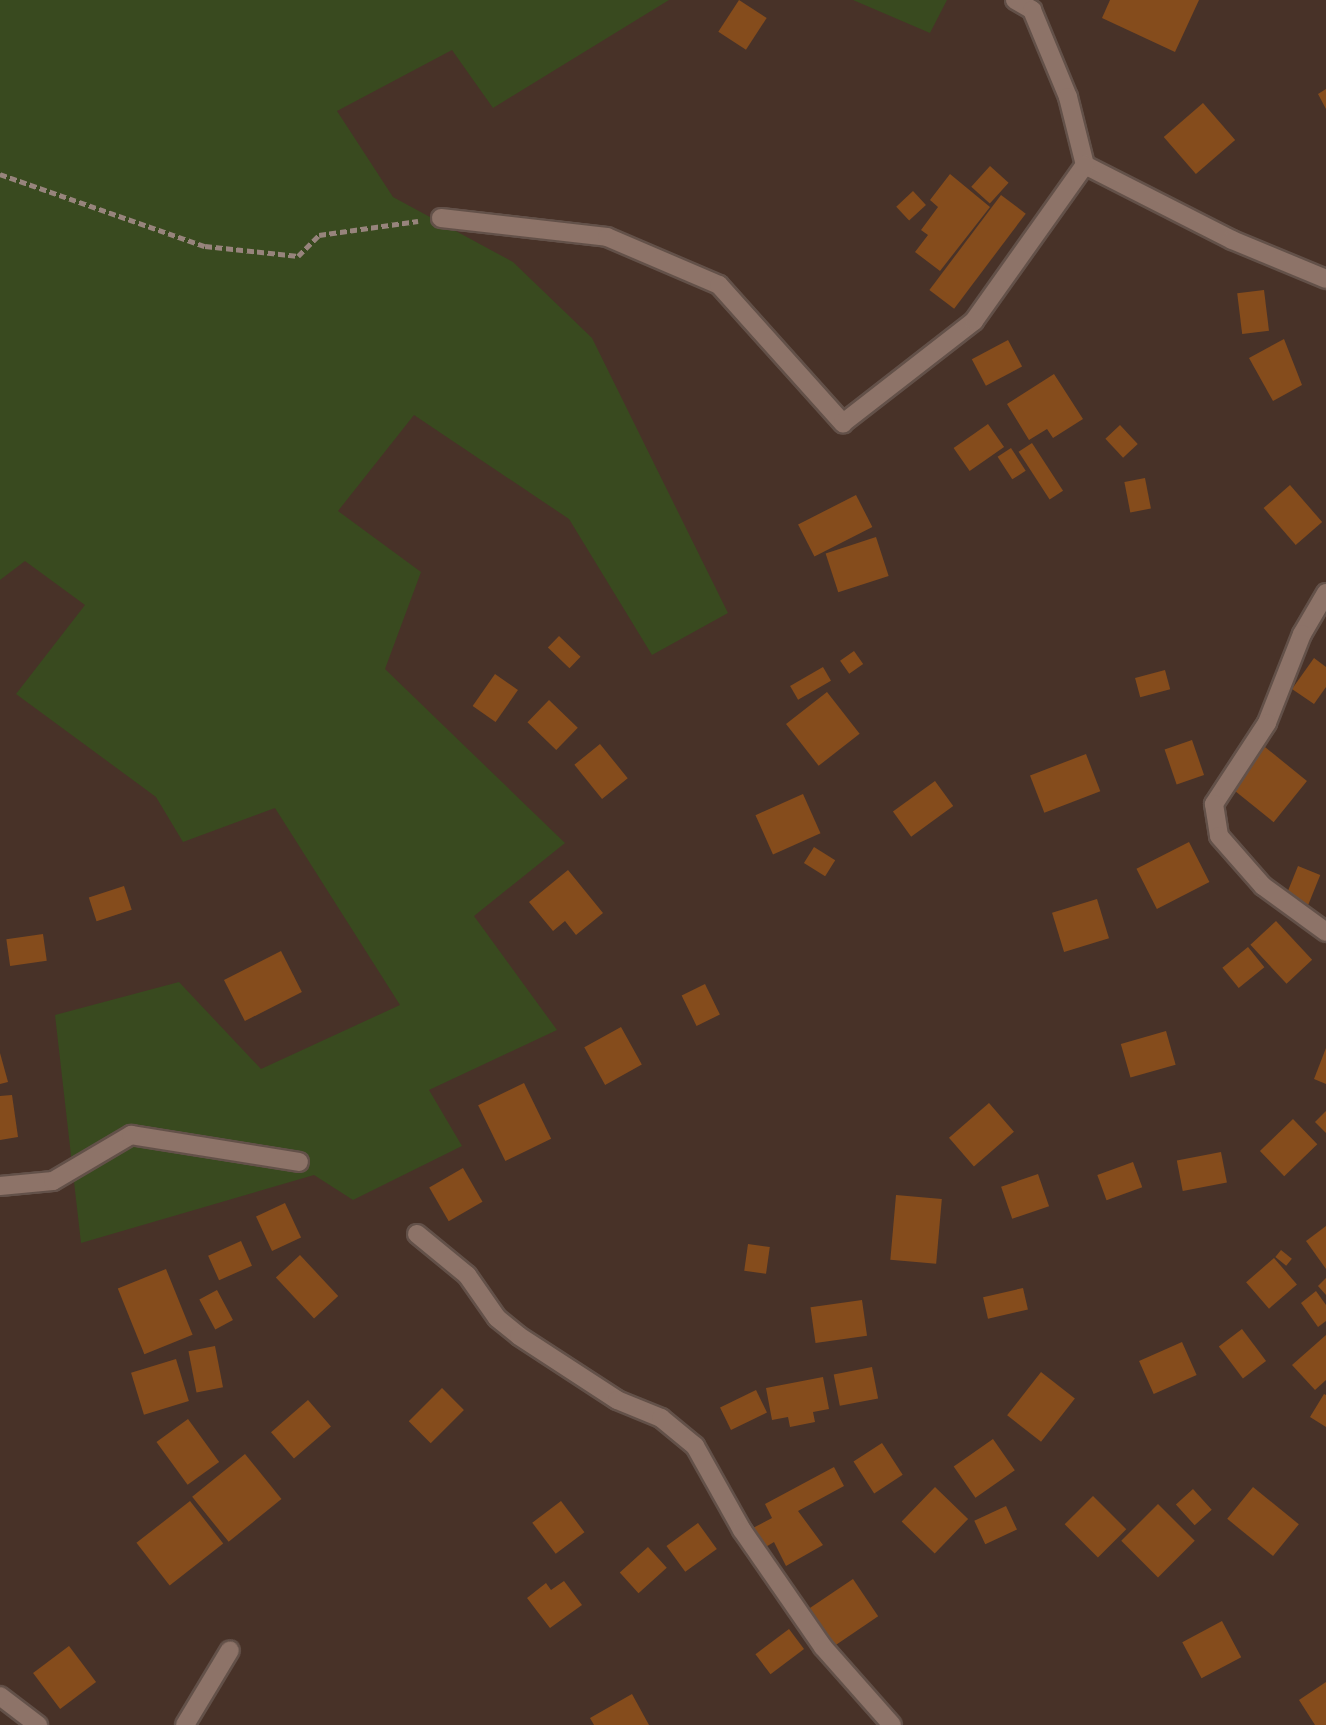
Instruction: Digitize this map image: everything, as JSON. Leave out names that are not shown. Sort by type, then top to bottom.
[{"type":"street","points":[[1015,0],[1032,10],[1068,97],[1085,165],[1231,240],[1326,279]]},
{"type":"street","points":[[441,218],[607,237],[719,285],[843,423],[974,321],[1085,165]]},
{"type":"street","points":[[1326,593],[1301,634],[1267,723],[1214,804],[1219,836],[1254,876],[1326,932]]},
{"type":"street","points":[[0,1186],[53,1181],[131,1135],[299,1161]]},
{"type":"street","points":[[417,1234],[467,1275],[497,1318],[519,1336],[617,1400],[661,1418],[695,1446],[742,1530],[823,1647],[892,1725]]},
{"type":"street","points":[[185,1725],[230,1650]]},
{"type":"street","points":[[0,1696],[38,1725]]},
{"type":"path","points":[[0,174],[205,246],[298,256],[319,235],[441,218]]},
{"type":"green space","points":[[0,0],[669,0],[493,108],[452,50],[337,111],[393,197],[513,262],[592,338],[728,613],[652,655],[569,519],[414,415],[338,511],[421,572],[385,669],[565,843],[474,916],[557,1030],[429,1090],[462,1146],[353,1200],[314,1175],[81,1243],[55,1015],[179,982],[261,1069],[400,1005],[275,808],[183,842],[156,797],[16,694],[85,605],[25,561],[0,580]]},
{"type":"green space","points":[[853,0],[947,0],[930,33]]},
{"type":"building","points":[[739,0],[767,18],[746,50],[718,32]]},
{"type":"building","points":[[1110,0],[1199,0],[1175,52],[1102,18]]},
{"type":"building","points":[[1326,89],[1326,109],[1318,94]]},
{"type":"building","points":[[1203,103],[1235,140],[1196,174],[1164,137]]},
{"type":"building","points":[[990,166],[1009,183],[990,204],[971,187]]},
{"type":"building","points":[[950,174],[990,207],[940,271],[915,252],[928,235],[921,230],[938,207],[930,200]]},
{"type":"building","points":[[913,191],[926,205],[909,221],[896,207]]},
{"type":"building","points":[[1001,195],[1026,214],[954,309],[929,290]]},
{"type":"building","points":[[1264,290],[1269,331],[1242,334],[1237,293]]},
{"type":"building","points":[[1284,339],[1302,385],[1273,401],[1249,358]]},
{"type":"building","points":[[1008,340],[1022,366],[986,386],[972,359]]},
{"type":"building","points":[[1054,374],[1083,419],[1053,438],[1047,429],[1029,440],[1007,404]]},
{"type":"building","points":[[988,424],[1004,447],[970,471],[954,448]]},
{"type":"building","points":[[1120,425],[1138,444],[1123,458],[1105,439]]},
{"type":"building","points":[[1032,443],[1063,491],[1050,500],[1019,452]]},
{"type":"building","points":[[1011,448],[1026,471],[1012,479],[998,457]]},
{"type":"building","points":[[1145,478],[1151,508],[1130,512],[1124,482]]},
{"type":"building","points":[[1290,485],[1322,522],[1296,545],[1264,508]]},
{"type":"building","points":[[856,495],[872,527],[814,557],[798,525]]},
{"type":"building","points":[[876,537],[889,576],[838,592],[826,553]]},
{"type":"building","points":[[559,636],[581,657],[569,668],[548,648]]},
{"type":"building","points":[[854,651],[863,664],[849,674],[840,661]]},
{"type":"building","points":[[1314,658],[1326,667],[1326,687],[1314,704],[1292,689]]},
{"type":"building","points":[[823,667],[831,681],[798,700],[790,686]]},
{"type":"building","points":[[1165,670],[1170,689],[1140,697],[1135,678]]},
{"type":"building","points":[[495,674],[518,690],[496,722],[473,706]]},
{"type":"building","points":[[827,692],[860,734],[819,766],[786,724]]},
{"type":"building","points":[[549,700],[578,728],[556,750],[527,722]]},
{"type":"building","points":[[1192,740],[1204,775],[1177,784],[1165,749]]},
{"type":"building","points":[[600,744],[628,778],[602,799],[574,765]]},
{"type":"building","points":[[1265,747],[1307,781],[1274,822],[1232,788]]},
{"type":"building","points":[[1086,754],[1100,791],[1044,813],[1030,776]]},
{"type":"building","points":[[935,781],[953,806],[911,837],[893,812]]},
{"type":"building","points":[[803,794],[820,833],[773,854],[755,815]]},
{"type":"building","points":[[1189,842],[1209,882],[1157,909],[1136,869]]},
{"type":"building","points":[[814,847],[835,860],[825,876],[804,863]]},
{"type":"building","points":[[1298,866],[1320,875],[1308,905],[1286,896]]},
{"type":"building","points":[[568,870],[603,913],[576,935],[565,921],[553,931],[529,902]]},
{"type":"building","points":[[124,886],[132,910],[97,921],[89,897]]},
{"type":"building","points":[[1097,899],[1109,938],[1064,952],[1052,913]]},
{"type":"building","points":[[1276,921],[1312,960],[1287,984],[1250,945]]},
{"type":"building","points":[[43,934],[47,961],[10,966],[6,939]]},
{"type":"building","points":[[1248,947],[1264,967],[1239,988],[1222,968]]},
{"type":"building","points":[[281,951],[302,992],[245,1021],[224,980]]},
{"type":"building","points":[[705,984],[720,1015],[697,1026],[682,995]]},
{"type":"building","points":[[621,1027],[642,1065],[605,1085],[584,1047]]},
{"type":"building","points":[[1166,1031],[1176,1065],[1130,1078],[1121,1044]]},
{"type":"building","points":[[1326,1048],[1326,1084],[1314,1079]]},
{"type":"building","points":[[0,1053],[8,1082],[0,1084]]},
{"type":"building","points":[[524,1083],[551,1139],[505,1161],[478,1105]]},
{"type":"building","points":[[12,1095],[18,1137],[0,1140],[0,1096]]},
{"type":"building","points":[[989,1103],[1014,1132],[974,1166],[949,1138]]},
{"type":"building","points":[[1326,1111],[1326,1133],[1315,1122]]},
{"type":"building","points":[[1293,1119],[1317,1144],[1284,1176],[1260,1151]]},
{"type":"building","points":[[1221,1152],[1227,1182],[1183,1191],[1177,1161]]},
{"type":"building","points":[[1133,1162],[1142,1187],[1107,1200],[1097,1175]]},
{"type":"building","points":[[463,1168],[482,1202],[449,1221],[429,1188]]},
{"type":"building","points":[[1038,1174],[1049,1206],[1012,1219],[1001,1187]]},
{"type":"building","points":[[896,1195],[942,1199],[936,1264],[890,1260]]},
{"type":"building","points":[[285,1203],[301,1237],[272,1251],[256,1217]]},
{"type":"building","points":[[1326,1226],[1326,1269],[1306,1241]]},
{"type":"building","points":[[241,1241],[252,1266],[219,1280],[208,1256]]},
{"type":"building","points":[[748,1244],[770,1247],[766,1274],[744,1271]]},
{"type":"building","points":[[1281,1250],[1292,1259],[1286,1266],[1275,1257]]},
{"type":"building","points":[[300,1255],[338,1296],[314,1318],[276,1278]]},
{"type":"building","points":[[1274,1258],[1297,1284],[1269,1309],[1246,1282]]},
{"type":"building","points":[[166,1269],[193,1335],[144,1354],[118,1288]]},
{"type":"building","points":[[1326,1278],[1326,1295],[1318,1286]]},
{"type":"building","points":[[1023,1288],[1028,1309],[988,1319],[983,1297]]},
{"type":"building","points":[[217,1290],[233,1320],[215,1329],[199,1299]]},
{"type":"building","points":[[1316,1291],[1326,1305],[1326,1321],[1318,1327],[1301,1303]]},
{"type":"building","points":[[862,1300],[867,1336],[816,1343],[811,1307]]},
{"type":"building","points":[[1242,1329],[1266,1361],[1243,1378],[1219,1346]]},
{"type":"building","points":[[1326,1335],[1326,1380],[1315,1390],[1292,1365]]},
{"type":"building","points":[[1182,1342],[1197,1375],[1154,1394],[1139,1361]]},
{"type":"building","points":[[215,1346],[223,1387],[197,1392],[188,1351]]},
{"type":"building","points":[[176,1359],[189,1401],[144,1415],[131,1373]]},
{"type":"building","points":[[872,1367],[878,1398],[840,1406],[834,1374]]},
{"type":"building","points":[[1041,1372],[1075,1398],[1041,1442],[1007,1415]]},
{"type":"building","points":[[823,1377],[829,1409],[813,1412],[815,1422],[790,1427],[788,1417],[772,1420],[766,1388]]},
{"type":"building","points":[[442,1388],[464,1410],[431,1443],[409,1421]]},
{"type":"building","points":[[756,1390],[767,1412],[731,1430],[720,1408]]},
{"type":"building","points":[[1324,1394],[1326,1395],[1326,1427],[1310,1417]]},
{"type":"building","points":[[308,1400],[331,1426],[294,1459],[271,1432]]},
{"type":"building","points":[[188,1419],[219,1462],[188,1485],[156,1442]]},
{"type":"building","points":[[993,1439],[1015,1470],[975,1498],[954,1467]]},
{"type":"building","points":[[882,1443],[903,1475],[874,1493],[853,1462]]},
{"type":"building","points":[[245,1454],[282,1499],[229,1542],[192,1497]]},
{"type":"building","points":[[834,1467],[844,1486],[798,1511],[823,1545],[786,1566],[774,1542],[764,1548],[753,1528],[772,1518],[765,1504]]},
{"type":"building","points":[[935,1487],[968,1519],[935,1553],[902,1522]]},
{"type":"building","points":[[1253,1487],[1299,1524],[1273,1556],[1227,1519]]},
{"type":"building","points":[[1193,1489],[1212,1510],[1195,1525],[1176,1504]]},
{"type":"building","points":[[1093,1496],[1126,1529],[1098,1558],[1065,1524]]},
{"type":"building","points":[[190,1501],[223,1544],[170,1585],[136,1543]]},
{"type":"building","points":[[561,1501],[584,1532],[556,1554],[532,1523]]},
{"type":"building","points":[[1158,1504],[1195,1541],[1158,1578],[1121,1541]]},
{"type":"building","points":[[1006,1506],[1017,1530],[985,1544],[974,1521]]},
{"type":"building","points":[[698,1523],[717,1549],[685,1572],[666,1546]]},
{"type":"building","points":[[648,1547],[667,1568],[638,1593],[620,1572]]},
{"type":"building","points":[[853,1579],[878,1616],[835,1645],[810,1608]]},
{"type":"building","points":[[564,1581],[582,1605],[550,1628],[527,1598],[546,1583],[551,1590]]},
{"type":"building","points":[[1222,1621],[1241,1657],[1202,1678],[1182,1642]]},
{"type":"building","points":[[789,1629],[804,1649],[771,1674],[755,1654]]},
{"type":"building","points":[[69,1646],[96,1682],[60,1709],[33,1673]]},
{"type":"building","points":[[1326,1682],[1326,1725],[1315,1725],[1299,1700]]},
{"type":"building","points":[[632,1694],[649,1725],[594,1725],[590,1718]]}]
